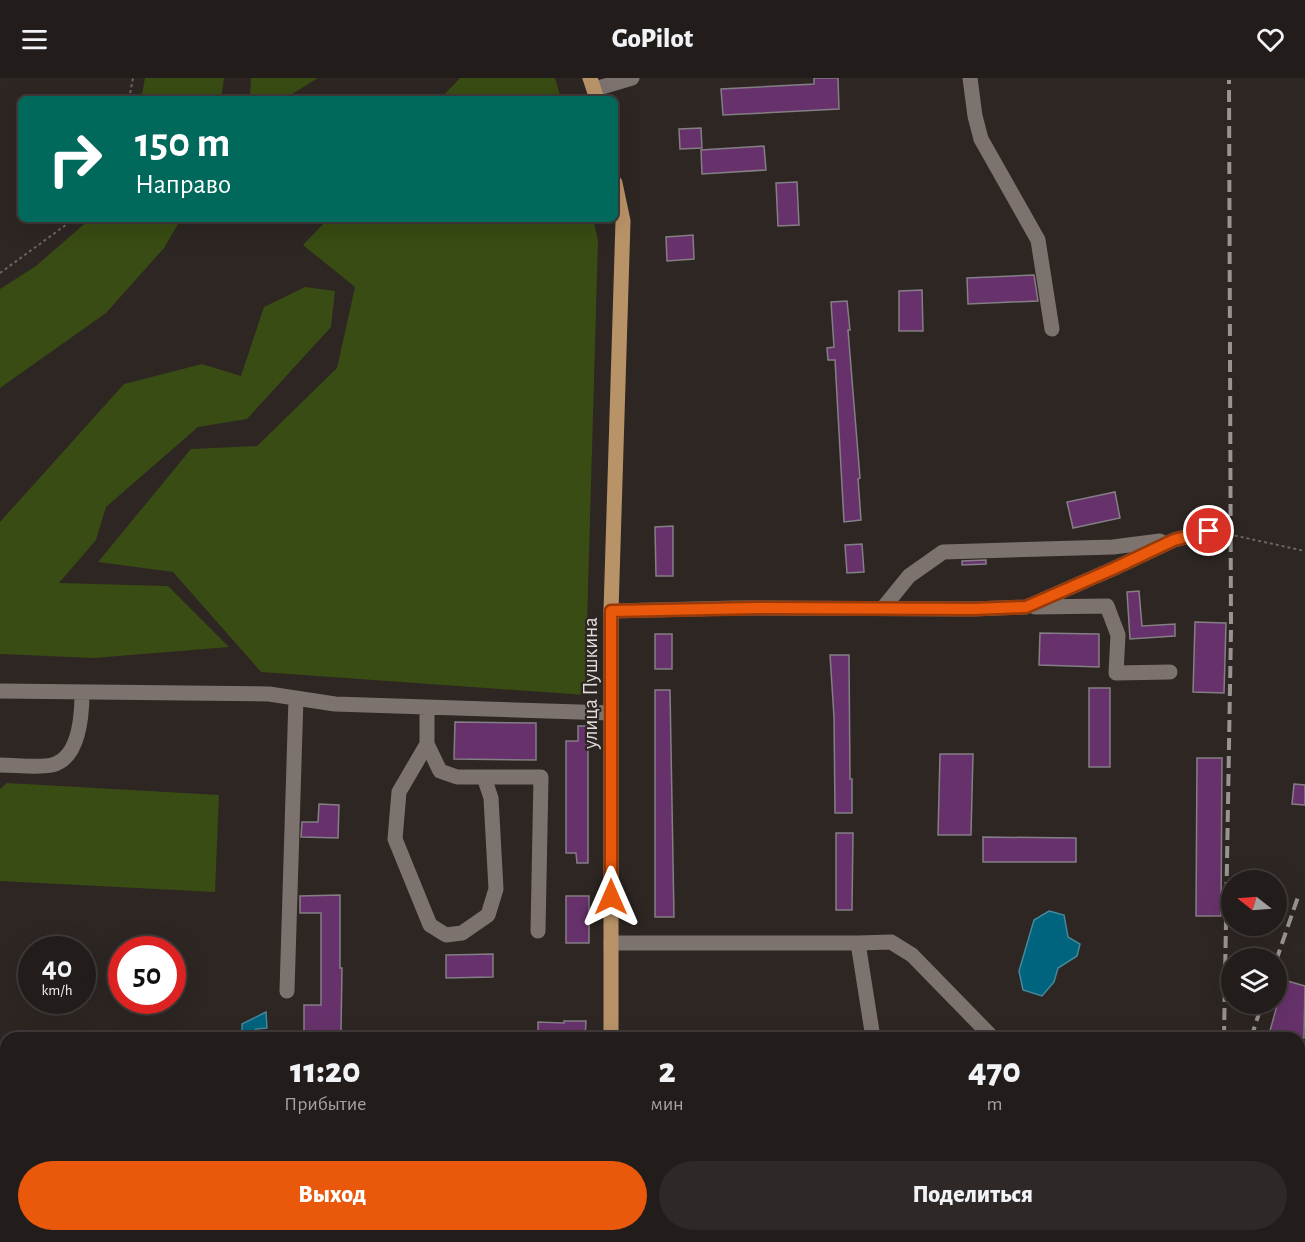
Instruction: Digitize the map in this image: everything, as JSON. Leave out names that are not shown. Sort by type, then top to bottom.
[{"type":"main road","name":"улица Пушкина","points":[[611,1032],[611,611],[623,221],[618,197]]},
{"type":"lane","points":[[594,89],[632,78]]},
{"type":"lane","points":[[970,78],[975,116],[981,139],[1038,240],[1052,329]]},
{"type":"lane","points":[[883,608],[909,576],[943,552],[1113,547],[1174,540],[1209,531]]},
{"type":"lane","points":[[1026,607],[1174,540]]},
{"type":"lane","points":[[611,611],[1107,606],[1118,634],[1116,673],[1170,672]]},
{"type":"lane","points":[[0,691],[269,694],[335,704],[610,713]]},
{"type":"lane","points":[[0,765],[52,765],[67,756],[75,740],[82,713],[82,692]]},
{"type":"lane","points":[[287,991],[296,698]]},
{"type":"lane","points":[[427,708],[427,744],[440,771],[457,777],[541,777],[538,931]]},
{"type":"lane","points":[[427,744],[399,792],[395,839],[430,925],[446,935],[462,933],[488,915],[496,889],[491,798],[484,777]]},
{"type":"lane","points":[[611,942],[891,942],[912,955],[987,1032]]},
{"type":"lane","points":[[858,943],[872,1032]]},
{"type":"path","points":[[130,96],[133,78]]},
{"type":"path","points":[[0,273],[70,222]]},
{"type":"path","points":[[1209,531],[1305,551]]},
{"type":"green space","points":[[145,78],[224,78],[221,96],[142,96]]},
{"type":"green space","points":[[251,78],[318,78],[289,96],[250,96]]},
{"type":"green space","points":[[460,78],[555,78],[560,96],[443,96]]},
{"type":"green space","points":[[87,222],[179,222],[164,248],[106,313],[0,388],[0,289],[36,266]]},
{"type":"green space","points":[[325,222],[594,222],[598,240],[585,695],[261,672],[173,572],[98,562],[191,449],[257,446],[337,368],[355,287],[303,245]]},
{"type":"green space","points":[[305,287],[335,291],[331,327],[247,419],[198,427],[106,507],[96,540],[59,583],[168,586],[229,647],[94,658],[0,654],[0,522],[124,384],[202,364],[241,376],[264,307]]},
{"type":"green space","points":[[7,783],[219,795],[215,892],[0,881],[0,789]]},
{"type":"water","points":[[1049,911],[1064,915],[1068,937],[1080,944],[1077,956],[1058,968],[1054,982],[1042,996],[1023,990],[1019,971],[1034,920]]},
{"type":"water","points":[[266,1012],[267,1028],[256,1029],[255,1032],[242,1032],[242,1024]]},
{"type":"building","points":[[814,78],[838,78],[839,109],[723,115],[721,89],[814,84]]},
{"type":"building","points":[[701,128],[702,148],[680,149],[679,129]]},
{"type":"building","points":[[764,146],[766,170],[702,174],[701,150]]},
{"type":"building","points":[[797,182],[799,225],[778,226],[776,183]]},
{"type":"building","points":[[693,235],[694,259],[667,261],[666,237]]},
{"type":"building","points":[[1034,275],[1038,301],[968,304],[967,278]]},
{"type":"building","points":[[922,290],[923,331],[899,331],[899,291]]},
{"type":"building","points":[[847,301],[861,520],[844,522],[835,360],[828,360],[827,348],[834,347],[831,302]]},
{"type":"building","points":[[1115,492],[1120,518],[1073,528],[1067,502]]},
{"type":"building","points":[[673,526],[673,576],[656,576],[655,527]]},
{"type":"building","points":[[862,544],[864,572],[847,573],[845,545]]},
{"type":"building","points":[[986,560],[986,564],[962,565],[962,561]]},
{"type":"building","points":[[1139,591],[1142,626],[1175,624],[1175,636],[1130,639],[1127,592]]},
{"type":"building","points":[[1195,622],[1226,623],[1224,693],[1193,692]]},
{"type":"building","points":[[1040,633],[1099,634],[1099,667],[1039,665]]},
{"type":"building","points":[[655,634],[672,634],[672,669],[655,669]]},
{"type":"building","points":[[830,655],[849,655],[852,813],[835,813],[834,717]]},
{"type":"building","points":[[1089,688],[1110,688],[1110,767],[1089,767]]},
{"type":"building","points":[[655,690],[670,690],[674,917],[655,917]]},
{"type":"building","points":[[455,722],[536,723],[536,760],[454,759]]},
{"type":"building","points":[[578,726],[588,726],[588,863],[577,863],[576,853],[566,853],[566,741],[578,741]]},
{"type":"building","points":[[940,754],[973,754],[971,835],[938,835]]},
{"type":"building","points":[[1197,758],[1222,758],[1221,916],[1196,916]]},
{"type":"building","points":[[1294,784],[1305,785],[1305,805],[1292,804]]},
{"type":"building","points":[[319,804],[339,805],[338,838],[301,837],[302,822],[318,822]]},
{"type":"building","points":[[836,833],[853,833],[852,910],[836,910]]},
{"type":"building","points":[[983,837],[1076,838],[1076,862],[983,862]]},
{"type":"building","points":[[340,895],[341,1031],[304,1031],[304,1005],[321,1005],[321,913],[300,913],[300,896]]},
{"type":"building","points":[[566,896],[589,896],[589,943],[566,943]]},
{"type":"building","points":[[493,954],[493,977],[446,978],[446,955]]},
{"type":"building","points":[[1287,981],[1305,986],[1304,1032],[1270,1032],[1275,1014],[1287,1014]]},
{"type":"building","points":[[564,1021],[586,1021],[585,1032],[538,1032],[538,1022],[564,1023]]},
{"type":"railway","points":[[1224,1032],[1231,629],[1229,80]]},
{"type":"railway","points":[[1280,948],[1299,894]]},
{"type":"railway","points":[[1253,1032],[1259,1014]]},
{"type":"route","points":[[611,897],[611,611],[1026,607],[1174,540],[1209,531]]}]
